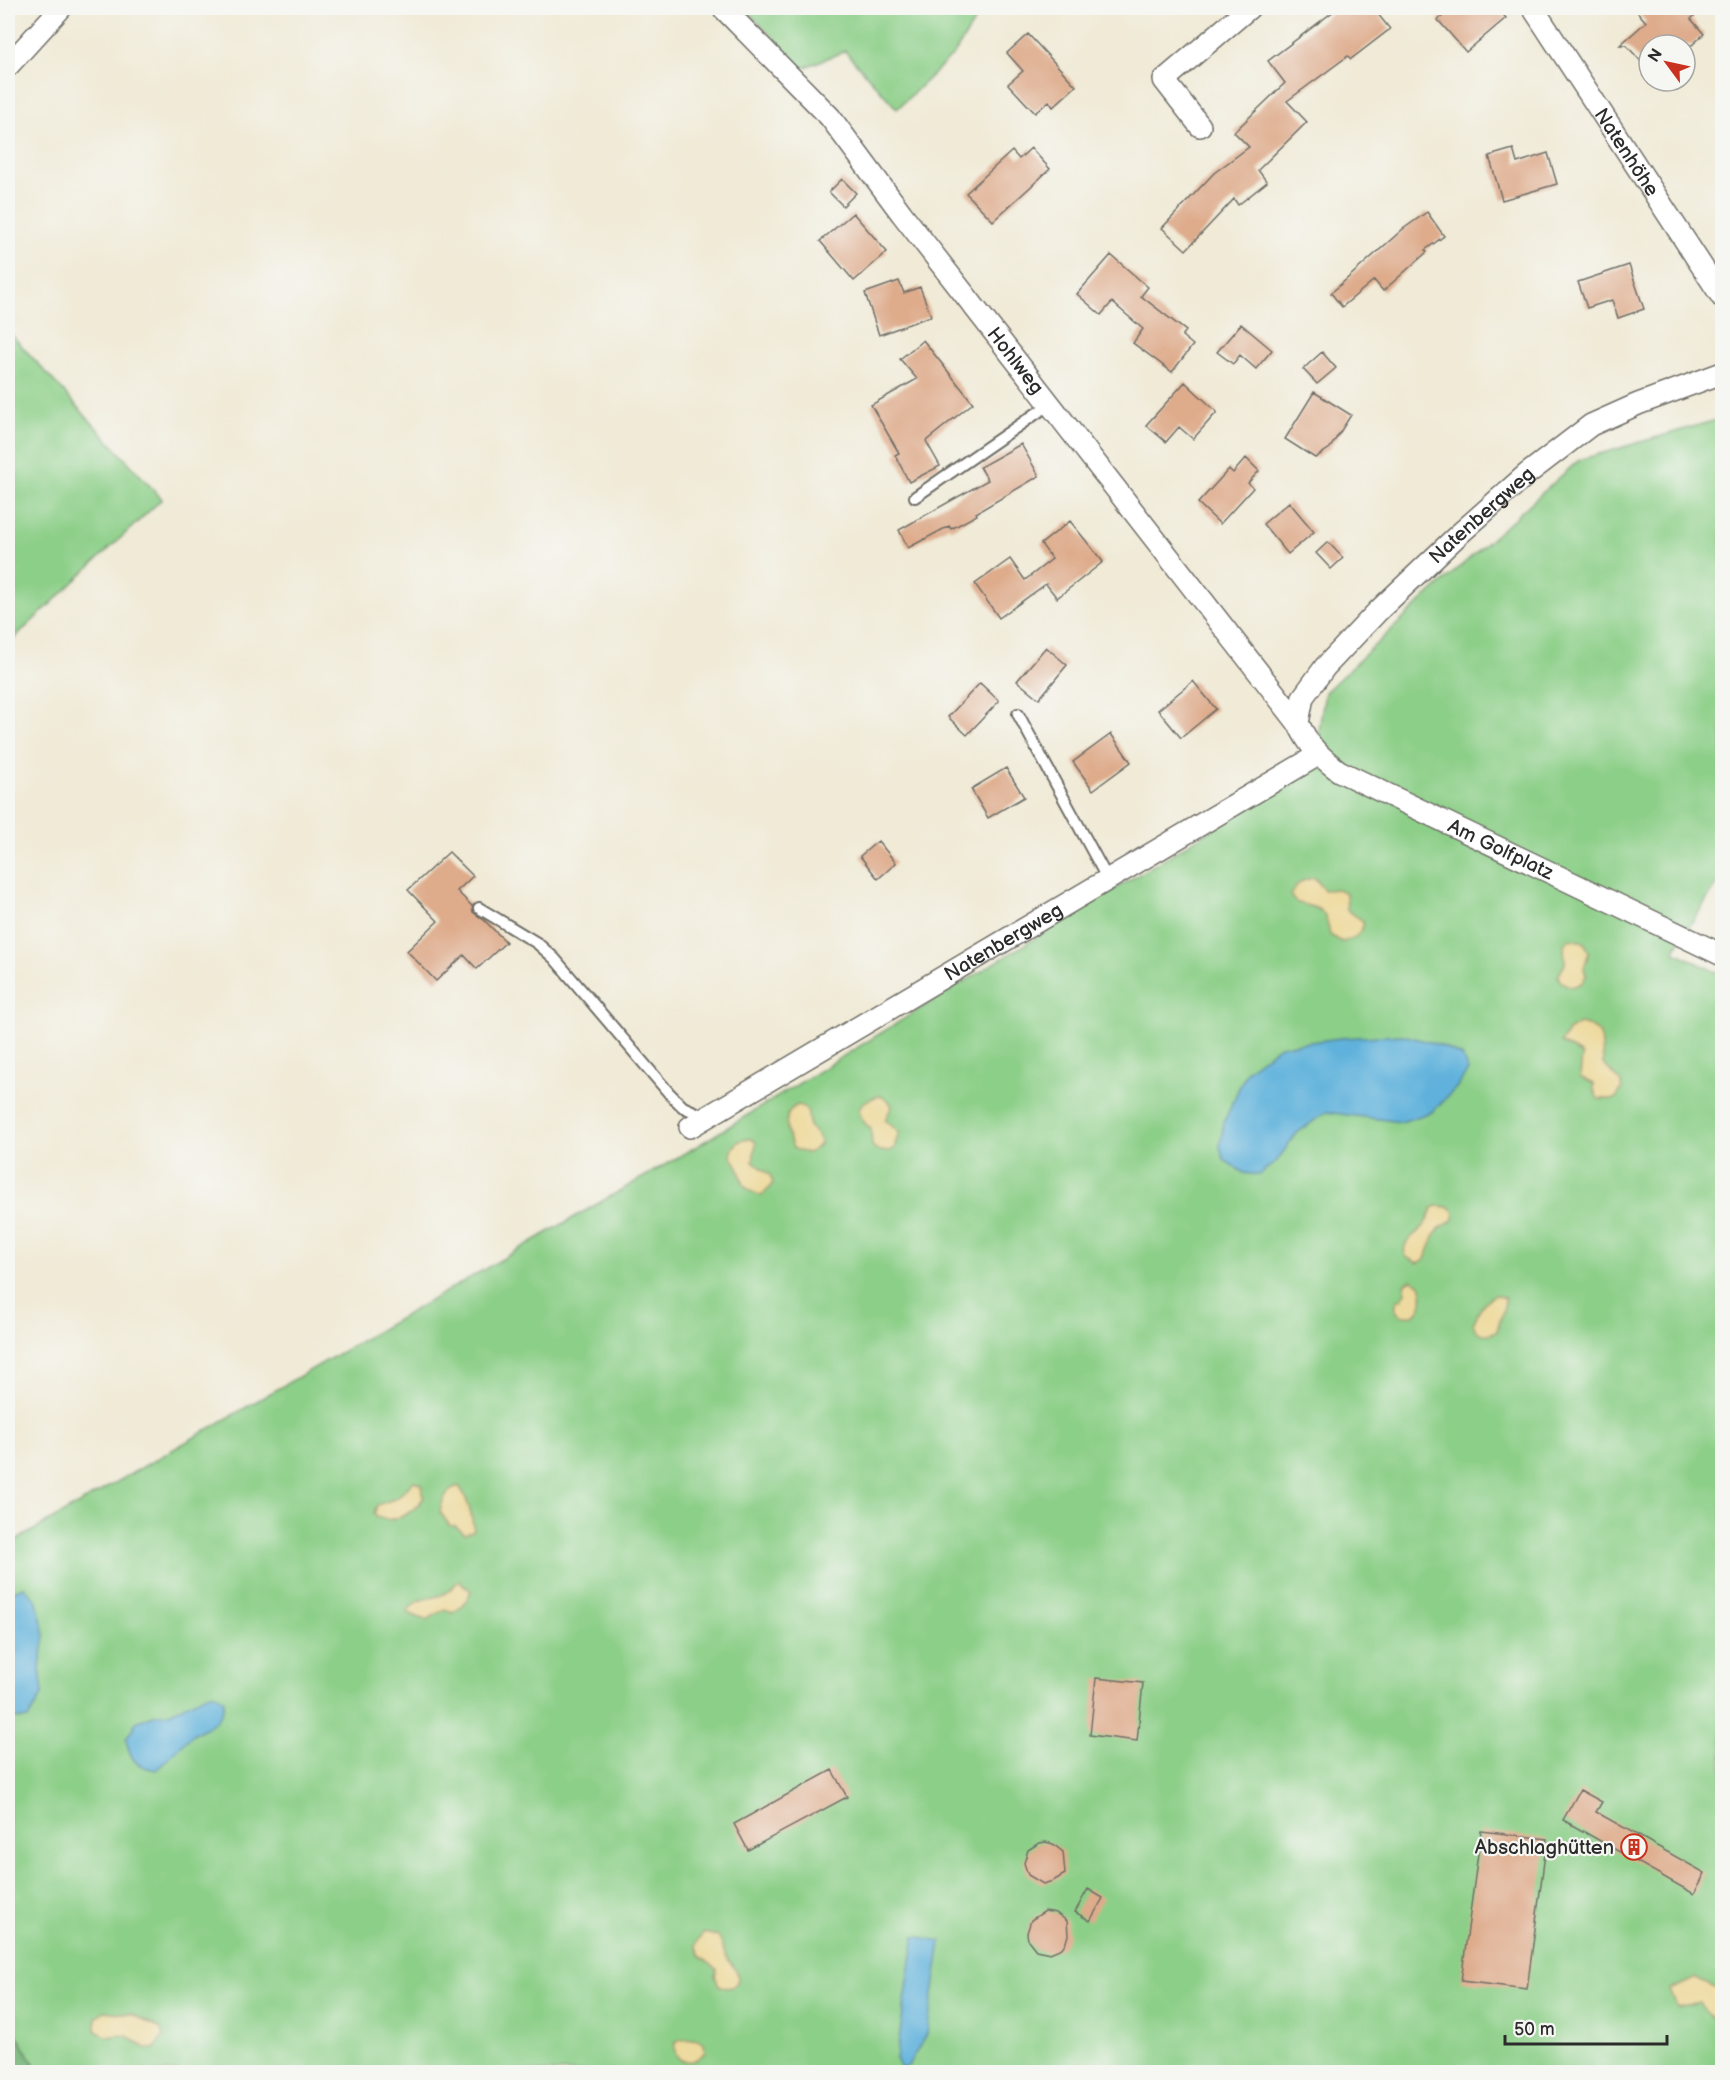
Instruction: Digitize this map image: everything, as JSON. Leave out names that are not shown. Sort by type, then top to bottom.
[{"type":"street","points":[[8,66],[61,8]]},
{"type":"street","name":"Hohlweg","points":[[723,8],[830,117],[902,214],[1298,723]]},
{"type":"street","points":[[1200,126],[1164,80],[1249,8]]},
{"type":"street","name":"Natenhöhe","points":[[1533,8],[1722,297]]},
{"type":"street","name":"Natenbergweg","points":[[1298,723],[1303,697],[1324,667],[1393,596],[1527,474],[1592,425],[1638,404],[1722,373]]},
{"type":"street","name":"Am Golfplatz","points":[[1298,723],[1307,743],[1339,771],[1722,956]]},
{"type":"street","name":"Natenbergweg","points":[[698,1122],[1318,755]]},
{"type":"lane","points":[[915,497],[1050,404]]},
{"type":"lane","points":[[1018,714],[1107,878]]},
{"type":"lane","points":[[479,908],[546,950],[669,1093],[698,1122]]},
{"type":"green space","points":[[744,8],[983,8],[954,54],[897,109],[845,51],[803,68]]},
{"type":"green space","points":[[8,331],[162,499],[8,644]]},
{"type":"green space","points":[[1716,420],[1722,424],[1722,877],[1673,951],[1722,975],[1722,2072],[39,2072],[8,2020],[8,1545],[694,1148],[1313,767],[1325,692],[1423,600],[1579,460]]},
{"type":"green space","points":[[8,2020],[39,2072],[8,2072]]},
{"type":"sand","points":[[1315,878],[1324,890],[1338,889],[1346,893],[1347,910],[1363,921],[1362,929],[1357,935],[1342,942],[1330,935],[1324,914],[1316,908],[1295,902],[1291,895],[1295,888],[1303,881]]},
{"type":"sand","points":[[1569,939],[1584,942],[1589,952],[1584,968],[1586,976],[1582,983],[1572,987],[1561,982],[1558,976],[1565,964],[1564,946]]},
{"type":"sand","points":[[1579,1024],[1594,1029],[1601,1037],[1603,1064],[1620,1081],[1622,1089],[1615,1099],[1598,1099],[1594,1084],[1580,1077],[1582,1055],[1561,1043],[1568,1031]]},
{"type":"sand","points":[[880,1096],[888,1100],[892,1106],[885,1120],[899,1132],[894,1149],[885,1151],[872,1146],[871,1129],[859,1113],[862,1104]]},
{"type":"sand","points":[[798,1105],[806,1111],[809,1126],[819,1137],[820,1144],[807,1153],[793,1148],[787,1130],[789,1113]]},
{"type":"sand","points":[[743,1139],[752,1139],[756,1143],[753,1161],[770,1175],[773,1183],[762,1196],[743,1184],[739,1169],[731,1157],[734,1146]]},
{"type":"sand","points":[[1437,1206],[1453,1210],[1453,1217],[1451,1222],[1440,1228],[1433,1238],[1424,1260],[1417,1263],[1406,1257],[1405,1247],[1409,1239],[1424,1226],[1433,1208]]},
{"type":"sand","points":[[1412,1280],[1420,1284],[1422,1298],[1420,1308],[1416,1313],[1402,1316],[1396,1307],[1398,1300],[1402,1299],[1406,1292],[1404,1284]]},
{"type":"sand","points":[[1496,1295],[1505,1298],[1497,1331],[1489,1334],[1479,1333],[1473,1324],[1485,1302]]},
{"type":"sand","points":[[414,1481],[421,1484],[424,1497],[409,1513],[388,1520],[374,1515],[377,1505],[397,1498]]},
{"type":"sand","points":[[455,1487],[460,1487],[463,1491],[472,1519],[474,1530],[465,1534],[455,1526],[450,1526],[440,1512],[444,1498]]},
{"type":"sand","points":[[459,1581],[471,1591],[464,1604],[456,1611],[452,1613],[445,1609],[427,1620],[407,1612],[424,1599],[445,1593]]},
{"type":"sand","points":[[703,1933],[718,1936],[728,1960],[736,1970],[738,1979],[731,1987],[719,1985],[715,1976],[717,1969],[700,1956],[695,1945]]},
{"type":"sand","points":[[1696,1978],[1722,1990],[1722,2029],[1699,2002],[1677,2007],[1670,1990]]},
{"type":"sand","points":[[104,2011],[131,2014],[161,2029],[163,2036],[154,2049],[142,2046],[127,2036],[107,2037],[96,2031],[96,2017]]},
{"type":"sand","points":[[695,2039],[704,2043],[705,2052],[700,2057],[684,2061],[676,2056],[675,2043]]},
{"type":"water","points":[[1403,1035],[1439,1045],[1462,1056],[1468,1071],[1456,1088],[1432,1112],[1401,1122],[1326,1112],[1296,1134],[1276,1162],[1258,1175],[1244,1173],[1224,1160],[1220,1147],[1224,1122],[1247,1070],[1280,1046],[1341,1038]]},
{"type":"water","points":[[24,1587],[37,1601],[45,1636],[40,1668],[43,1693],[28,1719],[8,1718],[8,1593]]},
{"type":"water","points":[[213,1692],[224,1700],[218,1719],[187,1740],[157,1770],[143,1767],[135,1761],[129,1752],[126,1739],[136,1722],[154,1715],[169,1713]]},
{"type":"water","points":[[915,1936],[941,1941],[927,2034],[908,2066],[901,2069],[896,2059]]},
{"type":"building","points":[[1338,8],[1373,8],[1390,29],[1351,59],[1348,56],[1287,101],[1307,122],[1258,170],[1267,182],[1238,205],[1234,199],[1186,250],[1162,228],[1214,173],[1249,147],[1234,132],[1285,83],[1268,61]]},
{"type":"building","points":[[1452,8],[1497,8],[1506,18],[1466,52],[1438,20]]},
{"type":"building","points":[[1634,8],[1703,8],[1691,19],[1704,34],[1697,40],[1697,33],[1637,33],[1637,57],[1626,45],[1620,45],[1646,22]]},
{"type":"building","points":[[1028,34],[1076,86],[1053,107],[1049,101],[1035,113],[1008,84],[1023,71],[1007,53]]},
{"type":"building","points":[[1031,148],[1050,169],[993,221],[966,193],[1012,151],[1019,159]]},
{"type":"building","points":[[1513,149],[1517,163],[1548,153],[1557,184],[1502,200],[1489,156]]},
{"type":"building","points":[[842,179],[856,193],[843,206],[829,192]]},
{"type":"building","points":[[1427,212],[1444,236],[1425,250],[1427,252],[1383,291],[1374,280],[1342,307],[1331,293],[1403,229]]},
{"type":"building","points":[[853,213],[887,252],[854,281],[820,241]]},
{"type":"building","points":[[1111,255],[1148,287],[1141,296],[1186,331],[1182,336],[1193,345],[1172,372],[1133,343],[1143,329],[1112,302],[1101,315],[1077,294]]},
{"type":"building","points":[[1629,265],[1644,309],[1618,318],[1612,300],[1587,308],[1578,282]]},
{"type":"building","points":[[899,281],[904,293],[920,287],[931,316],[879,335],[865,293]]},
{"type":"building","points":[[1241,324],[1272,350],[1256,369],[1240,355],[1233,364],[1217,352]]},
{"type":"building","points":[[923,340],[973,403],[926,441],[940,466],[909,482],[895,455],[899,453],[871,405],[917,379],[900,359]]},
{"type":"building","points":[[1322,352],[1336,368],[1317,384],[1303,369]]},
{"type":"building","points":[[1185,382],[1217,412],[1193,439],[1179,427],[1166,442],[1146,425]]},
{"type":"building","points":[[1314,392],[1351,415],[1330,448],[1315,458],[1285,439]]},
{"type":"building","points":[[1021,444],[1039,476],[976,513],[977,515],[951,529],[949,526],[908,548],[899,530],[988,480],[980,467]]},
{"type":"building","points":[[1246,458],[1259,471],[1248,483],[1253,488],[1220,524],[1198,503],[1229,469],[1233,473]]},
{"type":"building","points":[[1289,502],[1314,532],[1288,554],[1263,524]]},
{"type":"building","points":[[1070,521],[1103,562],[1057,598],[1046,584],[999,618],[975,584],[1010,559],[1025,580],[1052,559],[1041,544]]},
{"type":"building","points":[[1328,542],[1343,558],[1331,569],[1316,553]]},
{"type":"building","points":[[1046,647],[1067,665],[1039,699],[1017,681]]},
{"type":"building","points":[[1193,681],[1216,709],[1181,738],[1158,710]]},
{"type":"building","points":[[980,683],[999,701],[967,735],[948,717]]},
{"type":"building","points":[[1111,734],[1131,762],[1093,790],[1073,762]]},
{"type":"building","points":[[1006,768],[1024,797],[988,818],[971,789]]},
{"type":"building","points":[[878,841],[896,863],[878,879],[860,856]]},
{"type":"building","points":[[449,852],[473,876],[457,891],[472,906],[473,912],[506,942],[477,969],[464,955],[436,981],[407,951],[438,921],[408,890]]},
{"type":"building","points":[[1096,1678],[1143,1683],[1137,1741],[1090,1735]]},
{"type":"building","points":[[832,1770],[847,1797],[748,1850],[734,1824]]},
{"type":"building","name":"Abschlaghütten","points":[[1580,1790],[1602,1802],[1596,1812],[1705,1873],[1694,1894],[1563,1820]]},
{"type":"building","points":[[1481,1831],[1547,1839],[1527,1989],[1461,1981]]},
{"type":"building","points":[[1039,1843],[1053,1844],[1063,1852],[1065,1874],[1043,1884],[1028,1875],[1024,1863],[1028,1850]]},
{"type":"building","points":[[1088,1889],[1103,1898],[1090,1921],[1075,1912]]},
{"type":"building","points":[[1045,1911],[1056,1913],[1067,1921],[1066,1942],[1062,1948],[1050,1953],[1036,1950],[1028,1940],[1027,1933],[1031,1920]]},
{"type":"place","name":"Abschlaghütten","points":[[1634,1847]]}]
